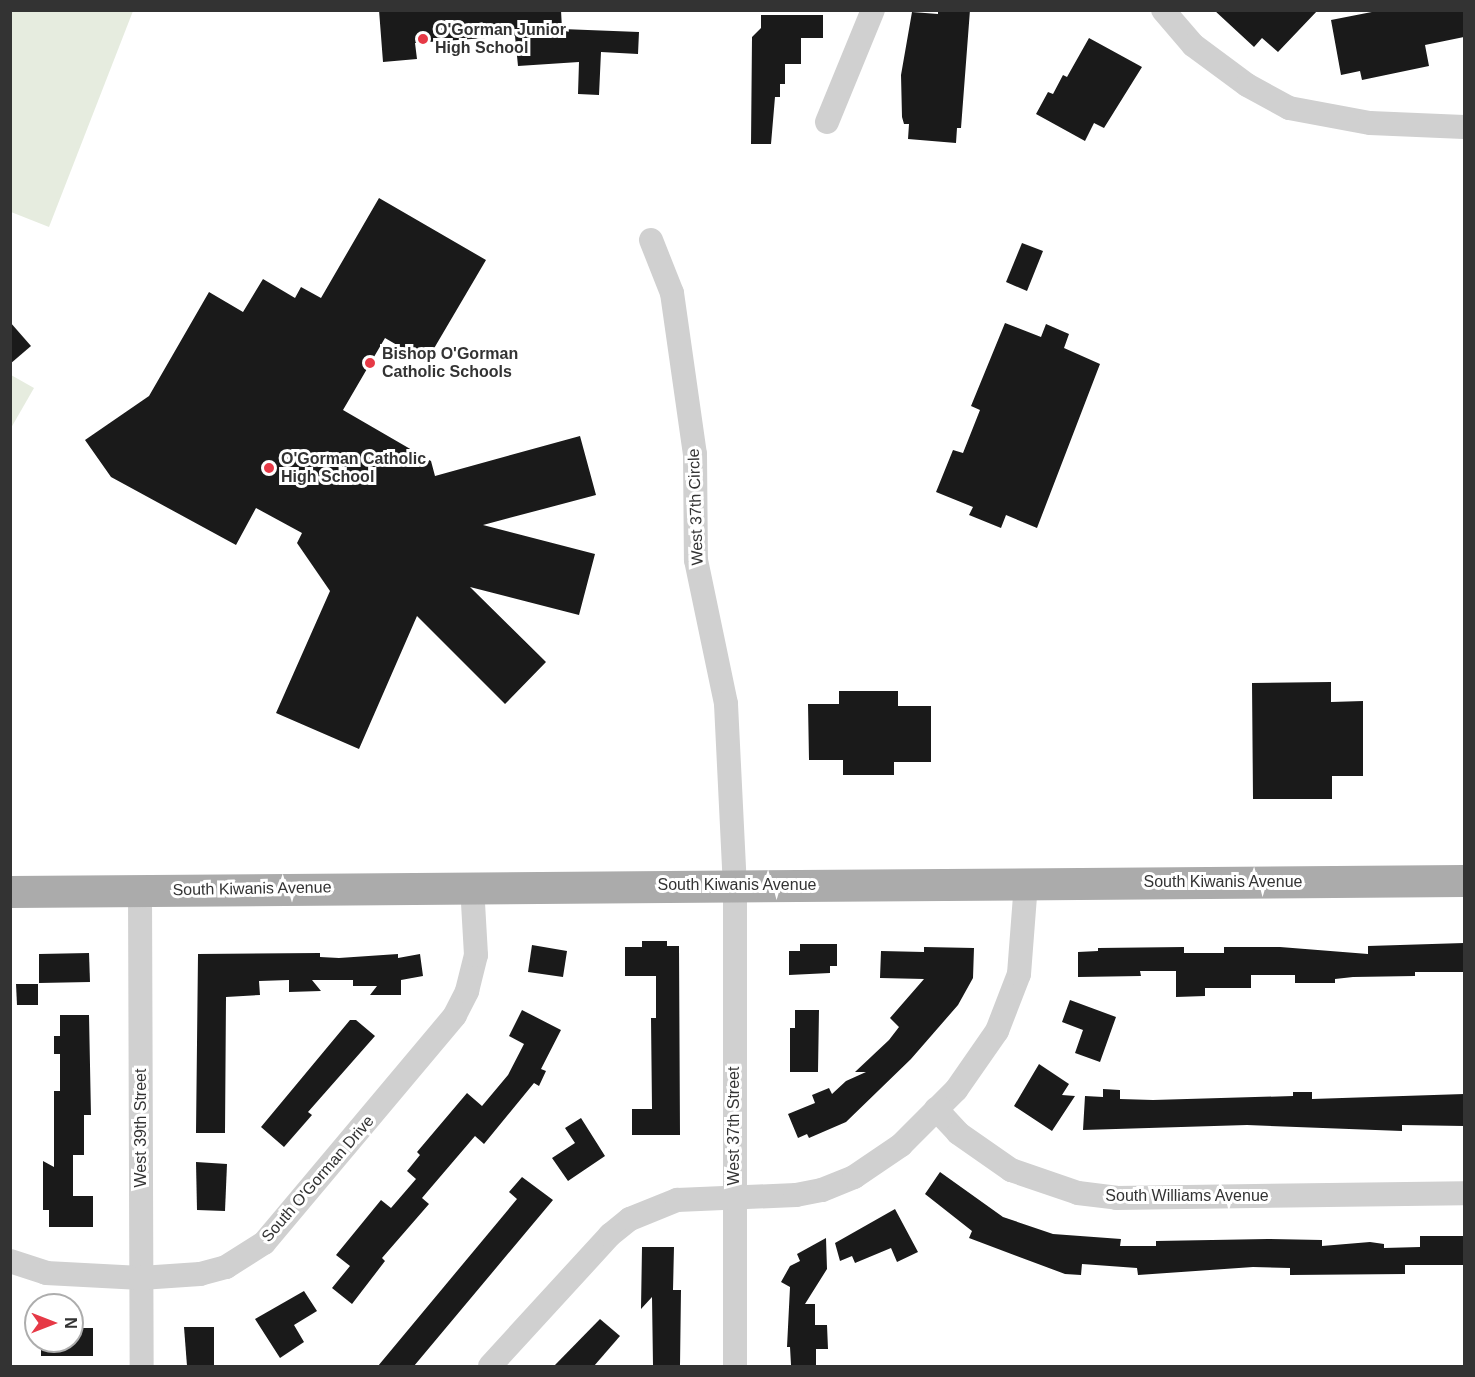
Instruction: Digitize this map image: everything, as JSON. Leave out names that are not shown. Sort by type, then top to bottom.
[{"type":"main road","name":"South Kiwanis Avenue","points":[[10,892],[472,886],[1464,881]]},
{"type":"street","points":[[828,123],[873,10]]},
{"type":"street","points":[[1163,10],[1193,45],[1247,85],[1288,108],[1370,123],[1464,127]]},
{"type":"street","name":"West 37th Circle","points":[[651,240],[672,293],[695,454],[696,560],[726,704],[735,885]]},
{"type":"street","points":[[490,1366],[610,1235],[630,1219],[677,1200],[796,1195],[854,1177],[901,1145],[976,1065],[1008,1009],[1019,974],[1026,883]]},
{"type":"street","name":"West 37th Street","points":[[735,885],[735,1366]]},
{"type":"street","name":"South O'Gorman Drive","points":[[10,1261],[46,1273],[141,1278],[200,1274],[226,1267],[264,1243],[443,1032],[467,991],[473,971],[472,886]]},
{"type":"street","name":"West 39th Street","points":[[140,890],[142,1366]]},
{"type":"street","name":"South Williams Avenue","points":[[936,1108],[958,1133],[1011,1170],[1078,1193],[1116,1198],[1464,1193]]},
{"type":"shaded area","points":[[10,11],[133,11],[49,227],[11,212]]},
{"type":"shaded area","points":[[10,376],[34,388],[11,428]]},
{"type":"building","name":"O'Gorman Junior High School","points":[[379,10],[561,10],[562,29],[639,32],[638,54],[601,52],[599,95],[578,94],[579,62],[518,66],[515,36],[415,43],[417,59],[383,62]]},
{"type":"building","points":[[938,10],[970,10],[961,128],[957,128],[956,143],[908,139],[909,124],[904,124],[902,117],[901,75],[912,12],[938,14]]},
{"type":"building","points":[[1214,10],[1318,10],[1278,52],[1262,38],[1254,47]]},
{"type":"building","points":[[1382,10],[1464,10],[1464,37],[1425,45],[1429,66],[1362,80],[1360,71],[1341,75],[1331,20]]},
{"type":"building","points":[[761,15],[823,15],[823,38],[801,38],[801,64],[785,64],[785,84],[780,84],[780,97],[775,97],[771,144],[751,144],[752,37],[761,28]]},
{"type":"building","points":[[1089,38],[1142,67],[1104,128],[1094,123],[1085,141],[1036,114],[1048,92],[1053,94],[1063,75],[1067,77]]},
{"type":"building","name":"O'Gorman Catholic High School","points":[[379,198],[486,260],[426,362],[385,338],[343,410],[431,461],[435,476],[580,436],[596,495],[483,525],[595,554],[579,615],[470,587],[546,662],[505,704],[417,616],[359,749],[276,713],[330,591],[297,543],[302,533],[256,508],[236,545],[111,477],[85,440],[149,396],[209,292],[243,312],[263,279],[295,298],[301,287],[321,298]]},
{"type":"building","points":[[1022,243],[1043,251],[1027,291],[1006,282]]},
{"type":"building","points":[[10,322],[31,346],[10,364]]},
{"type":"building","points":[[1005,323],[1041,337],[1046,324],[1069,334],[1064,348],[1100,364],[1037,528],[1006,515],[1001,528],[969,515],[973,507],[936,492],[953,450],[963,453],[980,410],[971,406]]},
{"type":"building","points":[[1331,682],[1331,702],[1363,701],[1363,776],[1332,776],[1332,799],[1253,799],[1252,683]]},
{"type":"building","points":[[839,691],[898,691],[898,706],[931,706],[931,762],[894,762],[894,775],[843,775],[843,760],[809,760],[808,704],[839,704]]},
{"type":"building","points":[[642,941],[667,941],[667,946],[679,946],[680,1135],[632,1135],[632,1109],[652,1109],[651,1018],[656,1018],[656,976],[625,976],[625,947],[642,947]]},
{"type":"building","points":[[1464,943],[1464,972],[1415,972],[1415,976],[1353,977],[1335,979],[1335,983],[1295,983],[1295,975],[1251,975],[1251,988],[1205,988],[1205,996],[1176,997],[1176,971],[1140,971],[1141,976],[1078,977],[1078,952],[1098,951],[1098,948],[1184,947],[1184,953],[1224,953],[1224,947],[1280,947],[1368,954],[1368,946]]},
{"type":"building","points":[[800,944],[837,944],[837,966],[830,966],[830,973],[789,975],[789,951],[800,951]]},
{"type":"building","points":[[532,945],[567,951],[563,977],[528,972]]},
{"type":"building","points":[[924,947],[974,948],[973,978],[958,1005],[911,1059],[846,1122],[809,1138],[807,1134],[798,1138],[788,1114],[815,1103],[812,1095],[829,1088],[832,1094],[846,1081],[866,1072],[855,1072],[889,1040],[899,1027],[890,1018],[924,979],[880,978],[881,951],[924,952]]},
{"type":"building","points":[[89,953],[90,982],[39,983],[39,954]]},
{"type":"building","points":[[320,953],[320,957],[339,958],[398,954],[398,958],[420,954],[423,976],[401,980],[401,995],[370,995],[377,986],[353,986],[353,980],[312,980],[321,991],[289,992],[289,980],[259,981],[260,995],[226,997],[225,1133],[196,1133],[198,954]]},
{"type":"building","points":[[16,984],[38,984],[38,1005],[17,1005]]},
{"type":"building","points":[[1070,1000],[1116,1017],[1100,1062],[1075,1053],[1083,1030],[1062,1022]]},
{"type":"building","points":[[522,1010],[561,1030],[541,1069],[546,1071],[539,1086],[534,1083],[484,1144],[475,1136],[422,1198],[429,1204],[382,1258],[385,1261],[352,1304],[332,1288],[350,1266],[336,1255],[381,1200],[391,1208],[416,1179],[407,1171],[420,1155],[417,1152],[467,1093],[482,1106],[508,1075],[524,1044],[509,1036]]},
{"type":"building","points":[[795,1010],[819,1010],[818,1072],[790,1072],[790,1028],[795,1028]]},
{"type":"building","points":[[60,1015],[89,1015],[91,1115],[84,1115],[84,1155],[73,1155],[73,1196],[93,1196],[93,1227],[49,1227],[49,1210],[43,1210],[43,1161],[54,1167],[54,1091],[60,1091],[60,1054],[54,1054],[54,1036],[60,1036]]},
{"type":"building","points":[[350,1020],[356,1020],[375,1036],[308,1112],[312,1115],[284,1147],[261,1127]]},
{"type":"building","points":[[1039,1064],[1069,1084],[1062,1095],[1075,1096],[1052,1131],[1014,1106]]},
{"type":"building","points":[[1103,1089],[1120,1090],[1120,1099],[1153,1100],[1293,1096],[1293,1092],[1312,1092],[1312,1099],[1464,1094],[1464,1126],[1402,1125],[1402,1131],[1247,1125],[1083,1130],[1085,1096],[1103,1097]]},
{"type":"building","points":[[581,1118],[605,1156],[568,1181],[552,1158],[575,1143],[565,1128]]},
{"type":"building","points":[[196,1162],[227,1164],[225,1211],[197,1210]]},
{"type":"building","points":[[940,1172],[1003,1217],[1053,1234],[1121,1239],[1120,1246],[1156,1246],[1156,1241],[1268,1239],[1322,1240],[1322,1246],[1370,1242],[1384,1244],[1384,1248],[1420,1247],[1420,1236],[1464,1236],[1464,1265],[1405,1265],[1405,1274],[1290,1275],[1290,1268],[1253,1267],[1138,1275],[1137,1268],[1082,1264],[1081,1275],[1065,1274],[969,1238],[972,1231],[925,1194]]},
{"type":"building","points":[[522,1177],[553,1200],[414,1366],[378,1366],[517,1199],[509,1192]]},
{"type":"building","points":[[895,1209],[918,1252],[897,1262],[891,1248],[855,1263],[852,1256],[840,1261],[835,1243]]},
{"type":"building","points":[[826,1238],[827,1269],[805,1304],[815,1304],[815,1325],[827,1325],[828,1349],[816,1349],[816,1365],[791,1365],[790,1347],[787,1347],[790,1287],[781,1282],[790,1266],[800,1261],[797,1254]]},
{"type":"building","points":[[642,1247],[674,1247],[673,1290],[681,1290],[680,1366],[653,1366],[652,1297],[641,1309]]},
{"type":"building","points":[[304,1291],[317,1311],[294,1325],[304,1342],[280,1358],[255,1319]]},
{"type":"building","points":[[600,1319],[620,1336],[594,1366],[554,1366]]},
{"type":"building","points":[[184,1327],[214,1327],[214,1366],[187,1366]]},
{"type":"building","points":[[84,1328],[93,1328],[93,1356],[41,1356],[41,1353],[84,1353]]},
{"type":"place","name":"O'Gorman Junior High School","points":[[423,39]]},
{"type":"place","name":"Bishop O'Gorman Catholic Schools","points":[[370,363]]},
{"type":"place","name":"O'Gorman Catholic High School","points":[[269,468]]}]
